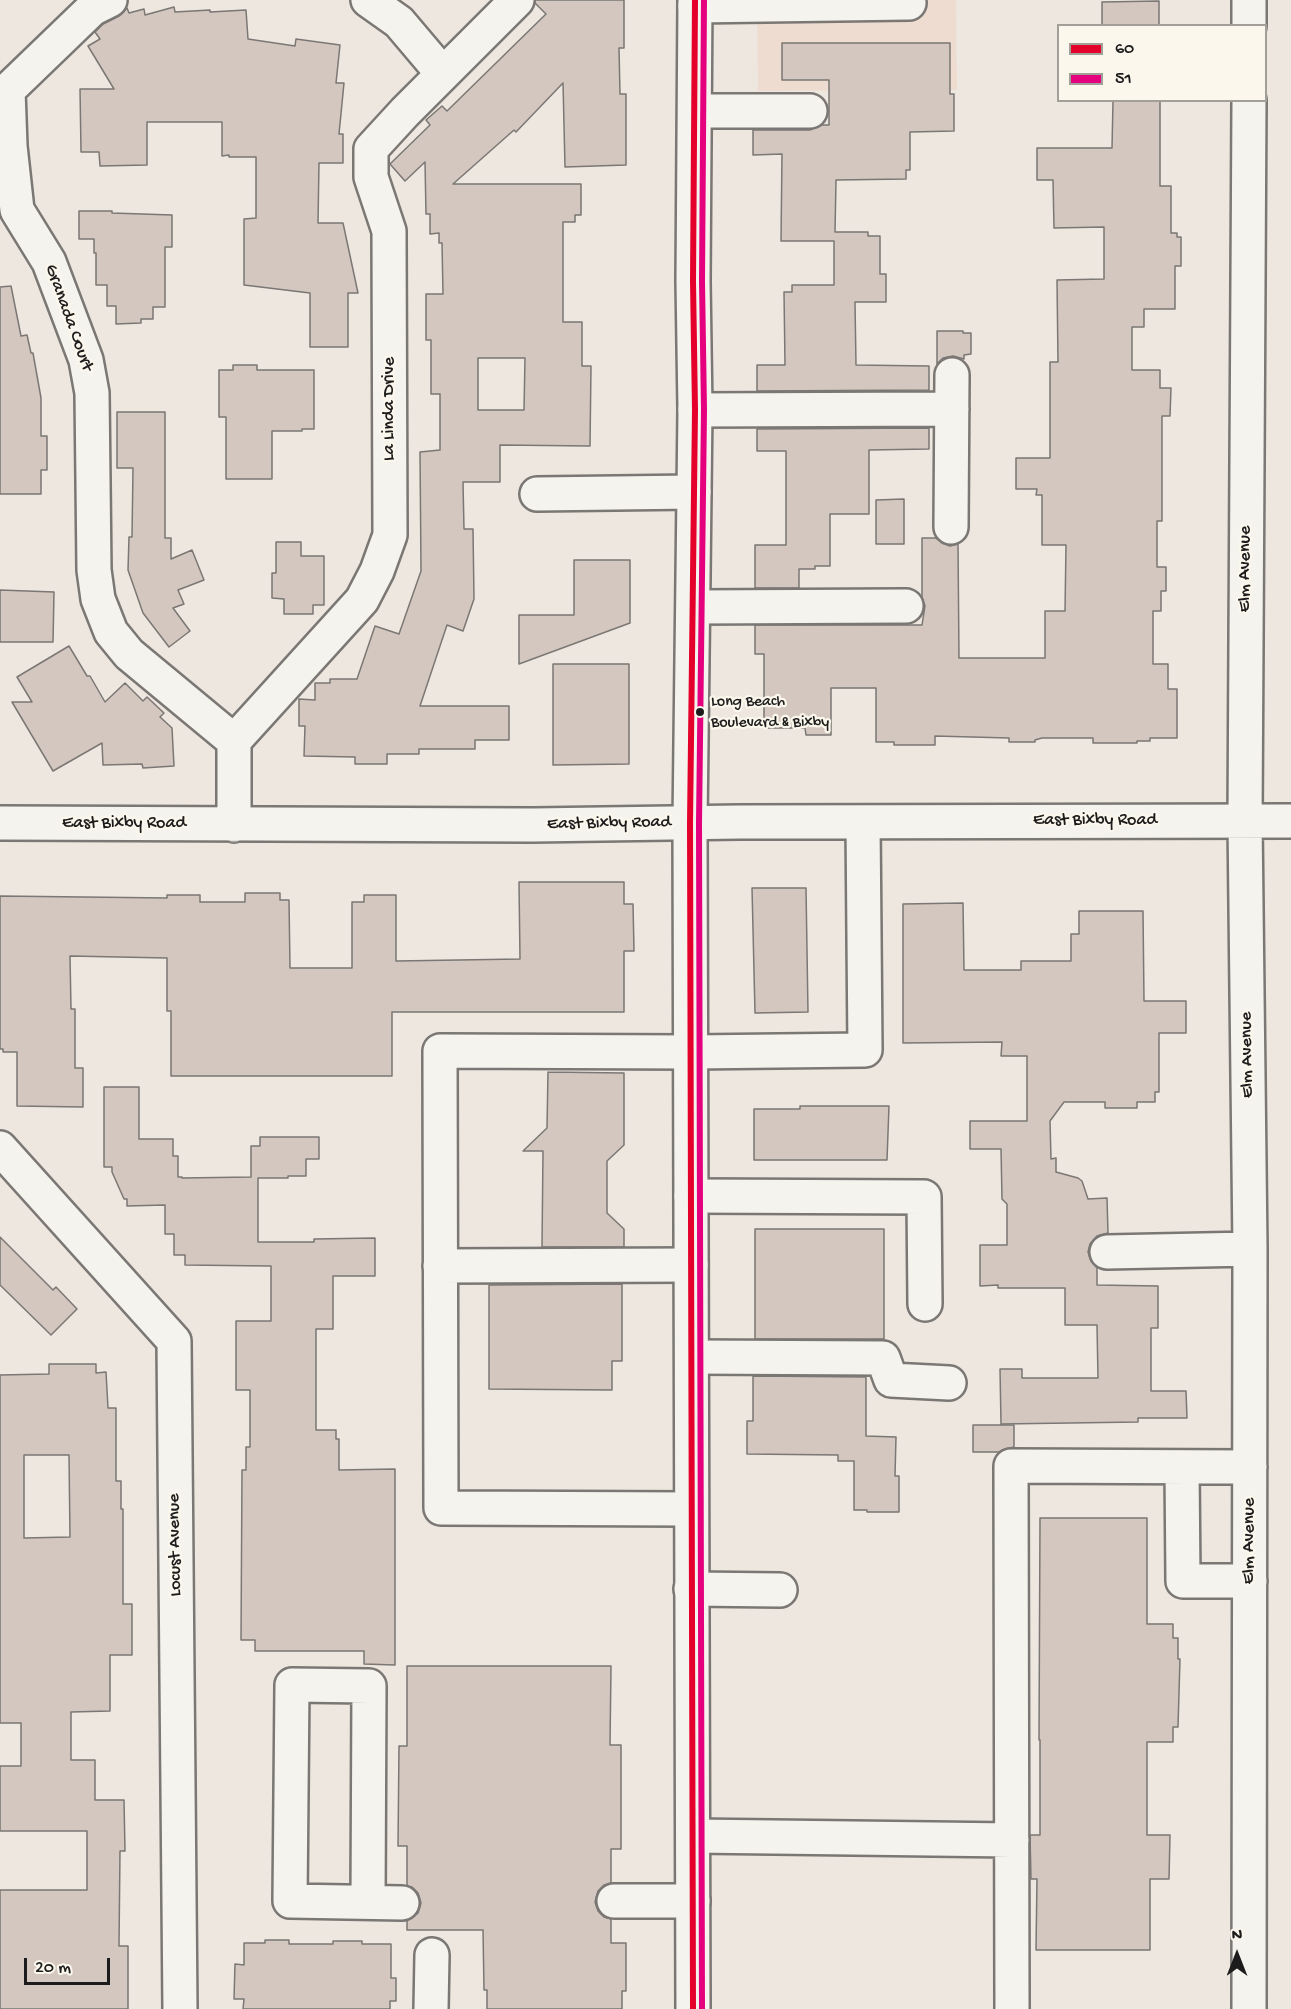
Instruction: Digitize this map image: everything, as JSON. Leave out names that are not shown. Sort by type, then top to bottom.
[{"type":"street","name":"Granada Court","points":[[110,0],[93,9],[8,90],[16,210],[49,262],[86,360],[93,393],[93,550],[98,599],[111,632],[129,654],[234,741]]},
{"type":"street","points":[[368,0],[399,22],[443,74]]},
{"type":"street","name":"La Linda Drive","points":[[234,741],[362,600],[377,571],[390,535],[389,231],[371,177],[371,149],[517,0]]},
{"type":"street","points":[[1249,0],[1249,24]]},
{"type":"street","points":[[693,2009],[690,823],[694,607],[695,3],[909,3]]},
{"type":"street","name":"Elm Avenue","points":[[1249,102],[1245,821],[1250,1249],[1249,2009]]},
{"type":"street","points":[[695,111],[810,111]]},
{"type":"street","points":[[951,527],[952,375]]},
{"type":"street","points":[[695,410],[952,409]]},
{"type":"street","points":[[537,494],[694,492]]},
{"type":"street","points":[[694,607],[906,606]]},
{"type":"street","points":[[234,741],[234,825]]},
{"type":"street","name":"East Bixby Road","points":[[0,823],[533,825],[1291,821]]},
{"type":"street","points":[[691,1509],[441,1508],[440,1051],[865,1050],[863,822]]},
{"type":"street","name":"Locust Avenue","points":[[0,1148],[174,1341],[180,2009]]},
{"type":"street","points":[[691,1196],[924,1197],[926,1304]]},
{"type":"street","points":[[1107,1252],[1250,1249]]},
{"type":"street","points":[[440,1266],[691,1266]]},
{"type":"street","points":[[692,1356],[883,1358],[891,1380],[949,1383]]},
{"type":"street","points":[[1012,2009],[1011,1466],[1250,1467]]},
{"type":"street","points":[[1182,1467],[1184,1581],[1250,1581]]},
{"type":"street","points":[[691,1589],[780,1590]]},
{"type":"street","points":[[368,1902],[369,1686],[292,1685],[290,1901],[402,1903]]},
{"type":"street","points":[[693,1836],[1012,1840]]},
{"type":"street","points":[[614,1901],[693,1901]]},
{"type":"street","points":[[431,2009],[432,1955]]},
{"type":"shaded area","points":[[757,0],[956,0],[957,90],[758,91]]},
{"type":"building","points":[[535,0],[624,0],[624,48],[619,48],[620,94],[626,94],[626,165],[565,167],[563,83],[516,132],[514,130],[453,184],[581,184],[581,215],[575,215],[575,222],[563,222],[563,322],[582,322],[582,366],[591,366],[590,446],[500,445],[500,482],[463,482],[464,529],[473,529],[474,599],[463,631],[447,625],[420,706],[509,706],[509,740],[475,740],[475,749],[419,749],[419,754],[387,754],[387,764],[355,764],[355,757],[304,756],[305,726],[299,726],[299,699],[315,700],[315,683],[330,683],[330,679],[357,679],[375,626],[399,634],[421,571],[420,452],[440,450],[440,394],[431,394],[431,340],[426,340],[426,294],[443,294],[442,243],[439,243],[439,233],[430,234],[430,214],[426,214],[425,162],[405,181],[390,164],[430,125],[426,120],[442,106],[447,111],[546,14],[535,3]],"holes":[[[478,358],[525,358],[524,410],[478,410]]]},
{"type":"building","points":[[1159,1],[1159,24],[1102,24],[1102,2]]},
{"type":"building","points":[[174,7],[175,12],[246,10],[248,39],[295,46],[296,39],[340,45],[336,83],[344,83],[339,134],[343,134],[343,163],[319,163],[318,223],[343,223],[358,293],[348,293],[348,347],[310,347],[310,293],[244,285],[244,219],[256,218],[256,157],[222,156],[222,122],[147,122],[147,165],[100,166],[99,152],[81,152],[80,89],[114,89],[88,46],[100,39],[95,32],[127,8],[129,13],[144,9],[145,15]]},
{"type":"building","points":[[782,43],[950,43],[950,94],[954,94],[954,131],[910,132],[910,170],[906,170],[906,179],[836,180],[835,232],[868,232],[868,236],[880,236],[880,274],[886,274],[886,302],[855,302],[856,365],[929,366],[929,390],[757,391],[757,365],[785,365],[784,292],[792,292],[792,285],[834,285],[834,241],[781,241],[782,154],[753,155],[753,130],[810,130],[821,125],[829,125],[829,80],[782,80]]},
{"type":"building","points":[[1113,102],[1160,102],[1160,186],[1171,186],[1171,233],[1177,233],[1177,237],[1181,237],[1181,266],[1175,266],[1175,309],[1144,309],[1144,327],[1132,327],[1132,370],[1160,370],[1160,388],[1171,388],[1170,416],[1162,416],[1162,521],[1157,521],[1157,567],[1166,567],[1166,591],[1161,591],[1161,611],[1153,611],[1153,664],[1168,664],[1168,689],[1177,689],[1177,738],[1150,738],[1150,741],[1137,741],[1137,743],[1093,743],[1093,738],[1042,738],[1035,742],[1009,742],[1009,738],[935,736],[935,745],[894,745],[894,742],[876,742],[876,688],[831,688],[831,735],[806,735],[805,728],[764,728],[764,654],[755,654],[755,625],[922,625],[925,606],[922,597],[922,538],[936,538],[950,546],[958,544],[959,658],[1045,658],[1045,611],[1065,611],[1066,545],[1042,545],[1042,495],[1036,495],[1037,489],[1016,489],[1016,458],[1050,458],[1050,362],[1058,362],[1057,280],[1104,279],[1104,227],[1054,228],[1053,180],[1037,180],[1037,148],[1112,148]]},
{"type":"building","points":[[79,211],[172,215],[172,247],[165,247],[165,307],[153,307],[153,319],[141,319],[141,323],[116,324],[116,306],[107,306],[107,285],[96,285],[94,239],[79,239]]},
{"type":"building","points":[[11,286],[21,336],[27,335],[31,353],[33,353],[41,398],[41,436],[47,436],[47,470],[41,470],[41,494],[0,494],[0,287]]},
{"type":"building","points":[[937,331],[971,333],[971,354],[964,355],[964,359],[953,356],[943,358],[937,364]]},
{"type":"building","points":[[233,365],[257,365],[257,370],[314,370],[314,429],[272,431],[272,479],[226,479],[226,417],[219,417],[219,370],[233,370]]},
{"type":"building","points":[[117,412],[165,412],[165,538],[171,538],[171,559],[192,550],[204,580],[178,590],[184,604],[173,608],[190,631],[169,647],[143,613],[128,570],[129,537],[132,537],[133,468],[117,468]]},
{"type":"building","points":[[929,428],[929,449],[869,450],[869,514],[830,514],[830,566],[799,569],[799,588],[755,588],[755,545],[786,545],[786,451],[757,451],[757,429]]},
{"type":"building","points":[[904,499],[904,544],[876,544],[876,500]]},
{"type":"building","points":[[276,542],[301,542],[301,556],[324,556],[324,605],[313,605],[313,614],[284,614],[284,599],[272,598],[272,573],[276,573]]},
{"type":"building","points":[[574,560],[630,560],[630,623],[519,664],[519,615],[574,615]]},
{"type":"building","points":[[0,590],[54,592],[53,642],[0,642]]},
{"type":"building","points":[[69,646],[105,702],[125,683],[143,701],[147,697],[164,713],[160,717],[172,728],[174,766],[143,768],[142,764],[103,765],[102,743],[53,771],[12,702],[32,702],[17,677]]},
{"type":"building","points":[[553,664],[629,664],[629,764],[553,765]]},
{"type":"building","points":[[519,882],[624,882],[624,904],[633,904],[634,951],[624,951],[624,1012],[392,1012],[392,1076],[171,1076],[171,1011],[167,1011],[167,958],[70,956],[71,1009],[75,1009],[75,1068],[83,1068],[83,1107],[17,1106],[17,1052],[3,1052],[3,1049],[0,1049],[0,896],[167,898],[167,895],[200,895],[200,902],[245,902],[245,893],[280,893],[280,900],[289,900],[290,968],[352,968],[352,902],[364,902],[364,895],[396,895],[396,961],[520,959]]},
{"type":"building","points":[[752,888],[806,888],[808,1012],[755,1013]]},
{"type":"building","points":[[963,903],[964,970],[1021,970],[1021,961],[1071,961],[1071,934],[1079,934],[1079,911],[1143,911],[1144,1001],[1186,1001],[1186,1033],[1159,1033],[1159,1092],[1155,1092],[1155,1102],[1137,1102],[1137,1108],[1105,1108],[1105,1102],[1064,1102],[1050,1121],[1051,1159],[1056,1158],[1056,1172],[1082,1181],[1088,1199],[1107,1198],[1108,1233],[1097,1236],[1090,1244],[1088,1252],[1097,1268],[1097,1285],[1158,1286],[1158,1328],[1151,1328],[1151,1391],[1186,1391],[1187,1418],[1138,1418],[1138,1422],[1001,1424],[1000,1369],[1022,1369],[1022,1378],[1098,1378],[1097,1325],[1065,1325],[1065,1288],[980,1286],[980,1245],[1007,1245],[1007,1204],[1002,1199],[1001,1149],[970,1149],[970,1121],[1027,1121],[1027,1056],[1001,1056],[1002,1042],[903,1043],[903,904]]},
{"type":"building","points":[[548,1072],[624,1073],[624,1145],[607,1161],[607,1213],[624,1229],[624,1247],[542,1247],[543,1151],[523,1151],[547,1128]]},
{"type":"building","points":[[104,1087],[139,1087],[139,1139],[173,1139],[173,1156],[178,1156],[178,1177],[182,1178],[251,1177],[251,1146],[260,1146],[260,1137],[319,1137],[319,1159],[306,1159],[306,1176],[258,1178],[258,1242],[314,1242],[314,1239],[375,1238],[375,1276],[333,1276],[333,1329],[316,1329],[316,1430],[336,1430],[336,1439],[339,1439],[339,1470],[395,1469],[395,1665],[364,1664],[364,1651],[255,1651],[255,1640],[241,1640],[242,1470],[246,1470],[246,1447],[250,1447],[250,1390],[236,1390],[236,1321],[271,1321],[271,1266],[185,1265],[185,1255],[174,1255],[174,1234],[165,1234],[165,1205],[127,1206],[127,1199],[124,1199],[112,1167],[104,1167]]},
{"type":"building","points":[[800,1106],[889,1106],[887,1160],[754,1160],[754,1109],[800,1109]]},
{"type":"building","points":[[755,1229],[884,1229],[884,1339],[755,1339]]},
{"type":"building","points":[[0,1237],[53,1290],[56,1287],[77,1309],[51,1335],[0,1285]]},
{"type":"building","points":[[622,1284],[622,1361],[612,1361],[612,1390],[489,1389],[489,1285]]},
{"type":"building","points":[[49,1364],[96,1364],[96,1373],[106,1372],[108,1408],[116,1408],[116,1481],[121,1481],[121,1509],[123,1509],[123,1604],[132,1604],[132,1655],[110,1655],[110,1711],[71,1712],[71,1760],[95,1760],[95,1800],[124,1800],[125,1851],[120,1851],[119,1946],[128,1946],[128,2009],[0,2009],[0,1890],[87,1890],[87,1831],[0,1831],[0,1766],[21,1766],[21,1723],[0,1723],[0,1375],[49,1374]],"holes":[[[24,1455],[69,1455],[70,1537],[24,1538]]]},
{"type":"building","points":[[753,1376],[866,1377],[866,1436],[896,1437],[895,1476],[899,1476],[899,1512],[854,1510],[854,1461],[838,1461],[838,1455],[747,1454],[747,1421],[753,1421]]},
{"type":"building","points":[[973,1425],[1014,1425],[1014,1447],[999,1452],[973,1452]]},
{"type":"building","points":[[1040,1518],[1147,1518],[1147,1624],[1173,1624],[1173,1638],[1178,1638],[1178,1659],[1180,1659],[1178,1727],[1173,1727],[1173,1742],[1147,1742],[1147,1835],[1170,1835],[1169,1879],[1150,1879],[1150,1950],[1036,1950],[1037,1879],[1031,1879],[1030,1835],[1040,1835]]},
{"type":"building","points":[[407,1666],[611,1666],[610,1745],[621,1745],[621,1849],[611,1849],[611,1883],[604,1885],[598,1891],[595,1902],[598,1911],[604,1917],[611,1919],[611,1943],[626,1943],[626,1991],[622,1991],[622,2009],[487,2009],[487,1990],[484,1990],[483,1930],[407,1930],[407,1920],[418,1913],[421,1903],[418,1893],[412,1887],[407,1886],[407,1846],[398,1846],[399,1746],[407,1746]]},
{"type":"building","points":[[265,1940],[289,1940],[289,1944],[333,1944],[333,1941],[362,1941],[362,1944],[391,1944],[391,1978],[396,1978],[396,2001],[390,2001],[390,2009],[243,2009],[244,1999],[234,1999],[235,1964],[244,1965],[244,1943],[265,1943]]},
{"type":"transit line","name":"60","points":[[693,2009],[690,823],[695,410],[693,281],[695,0]]},
{"type":"transit line","name":"51","points":[[702,2009],[699,823],[704,410],[702,281],[704,0]]},
{"type":"place","name":"Long Beach Boulevard & Bixby","points":[[700,712]]}]
